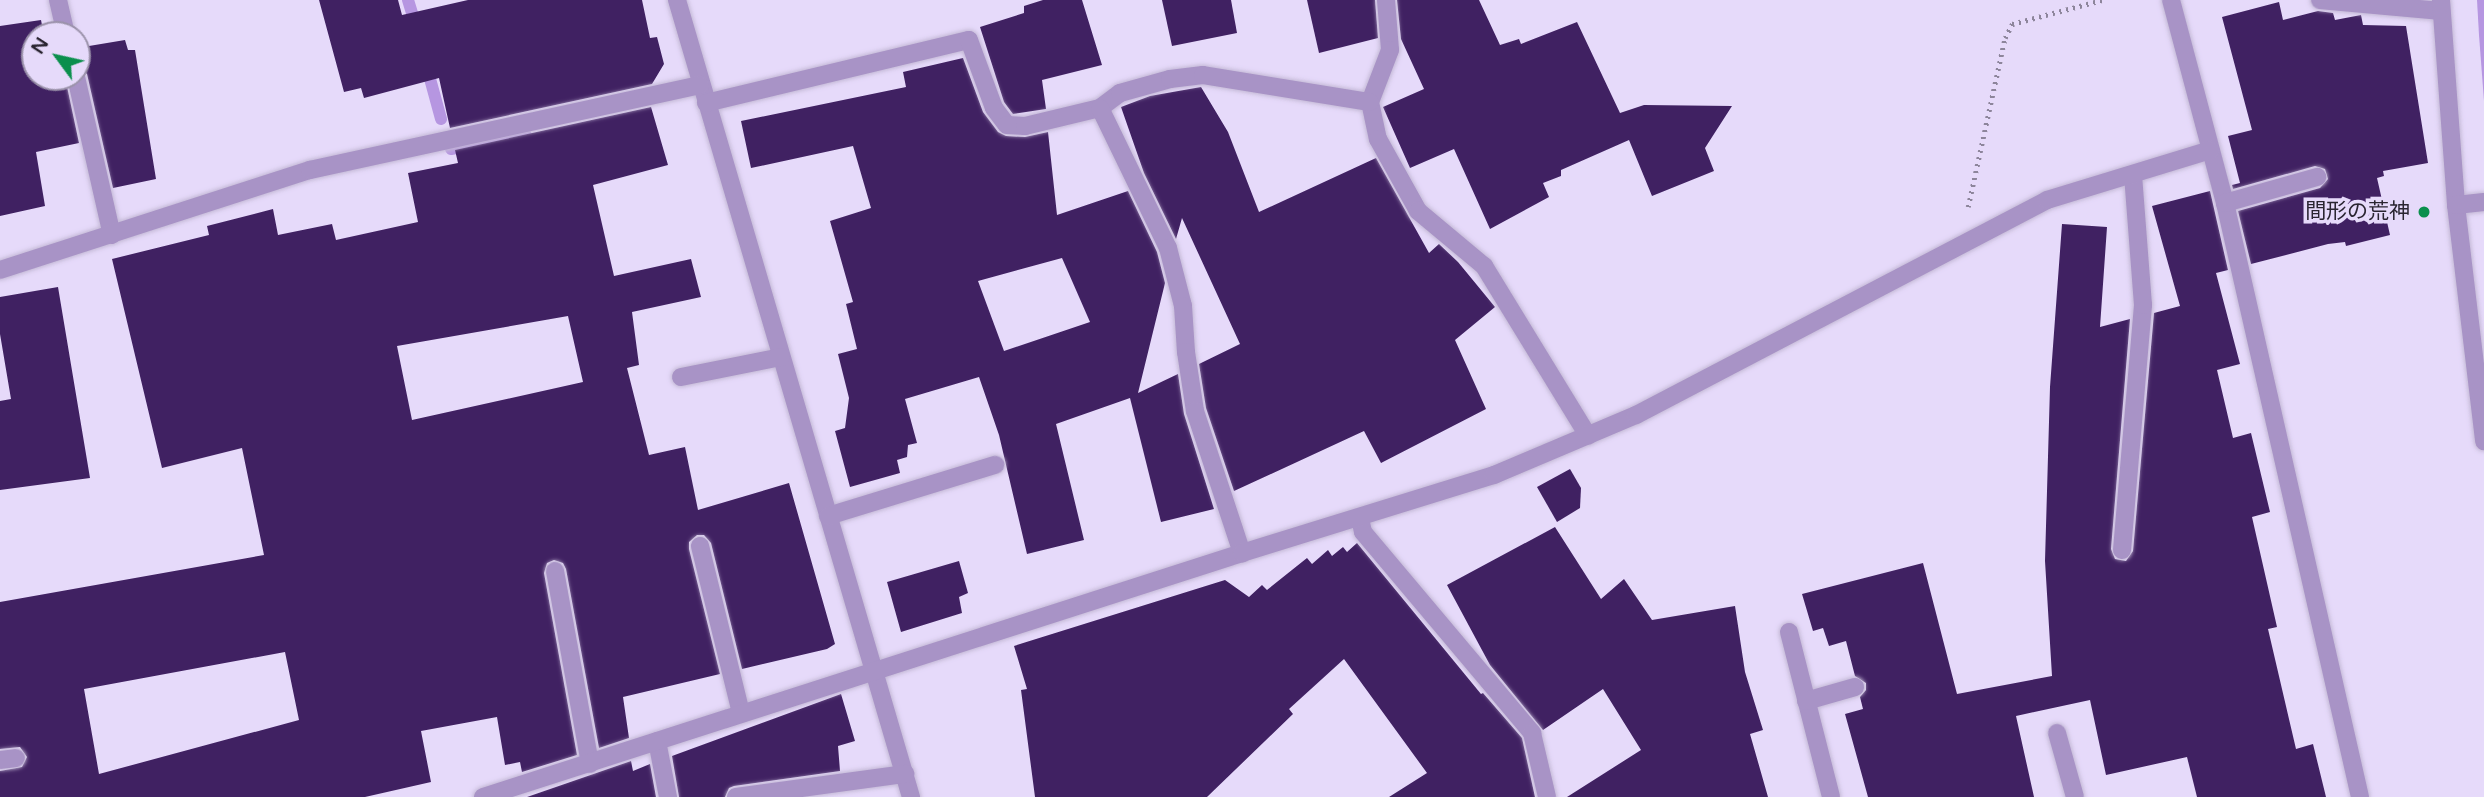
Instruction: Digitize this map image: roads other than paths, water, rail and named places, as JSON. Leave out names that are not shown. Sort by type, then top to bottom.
[{"type":"street","points":[[58,0],[63,21]]},
{"type":"street","points":[[677,0],[911,797]]},
{"type":"street","points":[[1386,0],[1390,50],[1370,102],[1378,139],[1418,211],[1484,266],[1588,436]]},
{"type":"street","points":[[2171,0],[2225,203],[2360,797]]},
{"type":"street","points":[[2320,0],[2441,5],[2456,205],[2484,441]]},
{"type":"street","points":[[706,103],[970,40],[994,108],[1007,125],[1026,126],[1100,107],[1119,93],[1170,79],[1203,75],[1370,102]]},
{"type":"street","points":[[0,270],[310,170],[700,85]]},
{"type":"street","points":[[79,91],[112,235]]},
{"type":"street","points":[[1100,107],[1168,247],[1183,306],[1195,411],[1242,552]]},
{"type":"street","points":[[483,797],[1242,552],[1494,475],[1636,415],[2047,200],[2133,176],[2211,150]]},
{"type":"street","points":[[2122,550],[2143,305],[2133,176]]},
{"type":"street","points":[[2225,203],[2317,177]]},
{"type":"street","points":[[2456,205],[2484,202]]},
{"type":"street","points":[[681,377],[781,357]]},
{"type":"street","points":[[828,516],[995,465]]},
{"type":"street","points":[[1360,518],[1363,532],[1532,733],[1547,797]]},
{"type":"street","points":[[700,546],[741,713]]},
{"type":"street","points":[[555,571],[590,764]]},
{"type":"street","points":[[1789,632],[1831,797]]},
{"type":"street","points":[[1806,701],[1855,687]]},
{"type":"street","points":[[2057,733],[2075,797]]},
{"type":"street","points":[[657,741],[668,797]]},
{"type":"street","points":[[736,797],[905,774]]},
{"type":"waterway","points":[[408,0],[416,26]]},
{"type":"waterway","points":[[426,64],[441,119]]},
{"type":"waterway","points":[[451,149],[526,135]]},
{"type":"place","name":"間形の荒神","points":[[2424,212]]}]
